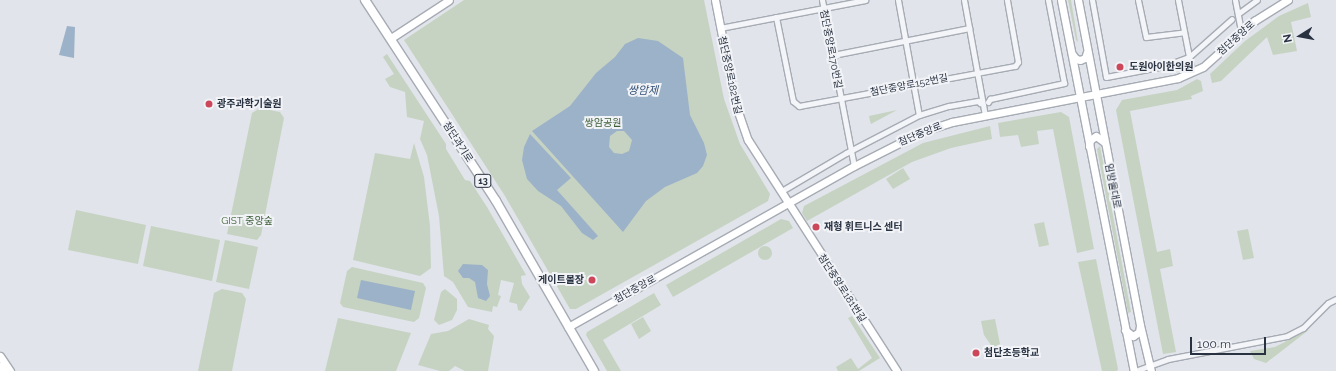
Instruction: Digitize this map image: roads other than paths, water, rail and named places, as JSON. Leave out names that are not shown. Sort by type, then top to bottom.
[{"type":"main road","name":"첨단과기로","points":[[365,0],[496,201],[594,371]]},
{"type":"street","points":[[391,38],[449,0]]},
{"type":"street","name":"첨단중앙로182번길","points":[[714,0],[733,96],[743,128],[757,156],[788,205]]},
{"type":"street","name":"첨단중앙로170번길","points":[[822,0],[854,166]]},
{"type":"street","points":[[823,8],[865,0]]},
{"type":"street","points":[[898,0],[919,115]]},
{"type":"street","points":[[964,0],[985,115]]},
{"type":"street","name":"첨단중앙로152번길","points":[[841,99],[1015,66],[1018,62],[1007,0]]},
{"type":"street","points":[[988,102],[990,99],[1064,83],[1048,0]]},
{"type":"street","name":"임방울대로","points":[[1061,0],[1124,328],[1134,371]]},
{"type":"street","name":"임방울대로","points":[[1078,0],[1140,325],[1150,368]]},
{"type":"street","points":[[1092,0],[1106,77],[1164,66],[1189,57],[1232,19]]},
{"type":"street","points":[[1138,0],[1146,37],[1184,32]]},
{"type":"street","points":[[1178,0],[1192,72]]},
{"type":"street","points":[[1235,0],[1241,32]]},
{"type":"street","points":[[1238,13],[1257,0]]},
{"type":"street","name":"첨단중앙로","points":[[568,327],[788,205],[854,166],[921,132],[952,122],[1080,96],[1165,81],[1192,72],[1210,62],[1241,32],[1288,0]]},
{"type":"street","name":"첨단중앙로182번길","points":[[720,28],[823,8]]},
{"type":"street","name":"첨단중앙로170번길","points":[[776,17],[793,101],[799,106],[841,99]]},
{"type":"street","points":[[833,56],[969,28]]},
{"type":"street","points":[[1071,52],[1076,59],[1080,60],[1087,56],[1087,49]]},
{"type":"street","points":[[785,189],[850,151],[919,115],[949,106],[978,101],[980,103]]},
{"type":"street","points":[[1089,147],[1090,140],[1096,136],[1103,139],[1105,144]]},
{"type":"street","name":"첨단중앙로181번길","points":[[788,205],[897,371]]},
{"type":"street","points":[[1134,371],[1287,336],[1303,328],[1328,303],[1336,299]]},
{"type":"street","points":[[1124,328],[1128,335],[1133,336],[1139,332],[1140,325]]},
{"type":"street","points":[[0,356],[10,371]]},
{"type":"street","points":[[0,366],[4,371]]},
{"type":"water","points":[[67,26],[75,27],[74,58],[59,55]]},
{"type":"water","name":"쌍암제","points":[[638,38],[658,41],[683,58],[690,115],[704,143],[707,155],[703,166],[697,173],[665,187],[646,201],[623,232],[532,131],[570,106],[596,73],[615,57],[625,44]],"holes":[[[617,131],[624,131],[632,140],[629,151],[622,154],[614,153],[609,147],[610,136]]]},
{"type":"water","points":[[530,134],[571,178],[557,190],[598,236],[593,240],[582,233],[561,206],[538,191],[527,179],[522,160],[524,147]]},
{"type":"water","points":[[463,264],[482,265],[488,270],[487,284],[490,296],[486,301],[478,298],[475,282],[469,278],[463,278],[458,271]]},
{"type":"water","points":[[361,280],[415,291],[411,310],[357,298]]},
{"type":"place","name":"도원아이한의원","points":[[1120,67]]},
{"type":"place","name":"광주과학기술원","points":[[209,104]]},
{"type":"place","name":"재형 휘트니스 센터","points":[[816,227]]},
{"type":"place","name":"게이트볼장","points":[[592,280]]},
{"type":"place","name":"첨단초등학교","points":[[976,353]]},
{"type":"park label","name":"쌍암공원","points":[[603,123]]},
{"type":"park label","name":"GIST 중앙숲","points":[[247,221]]}]
